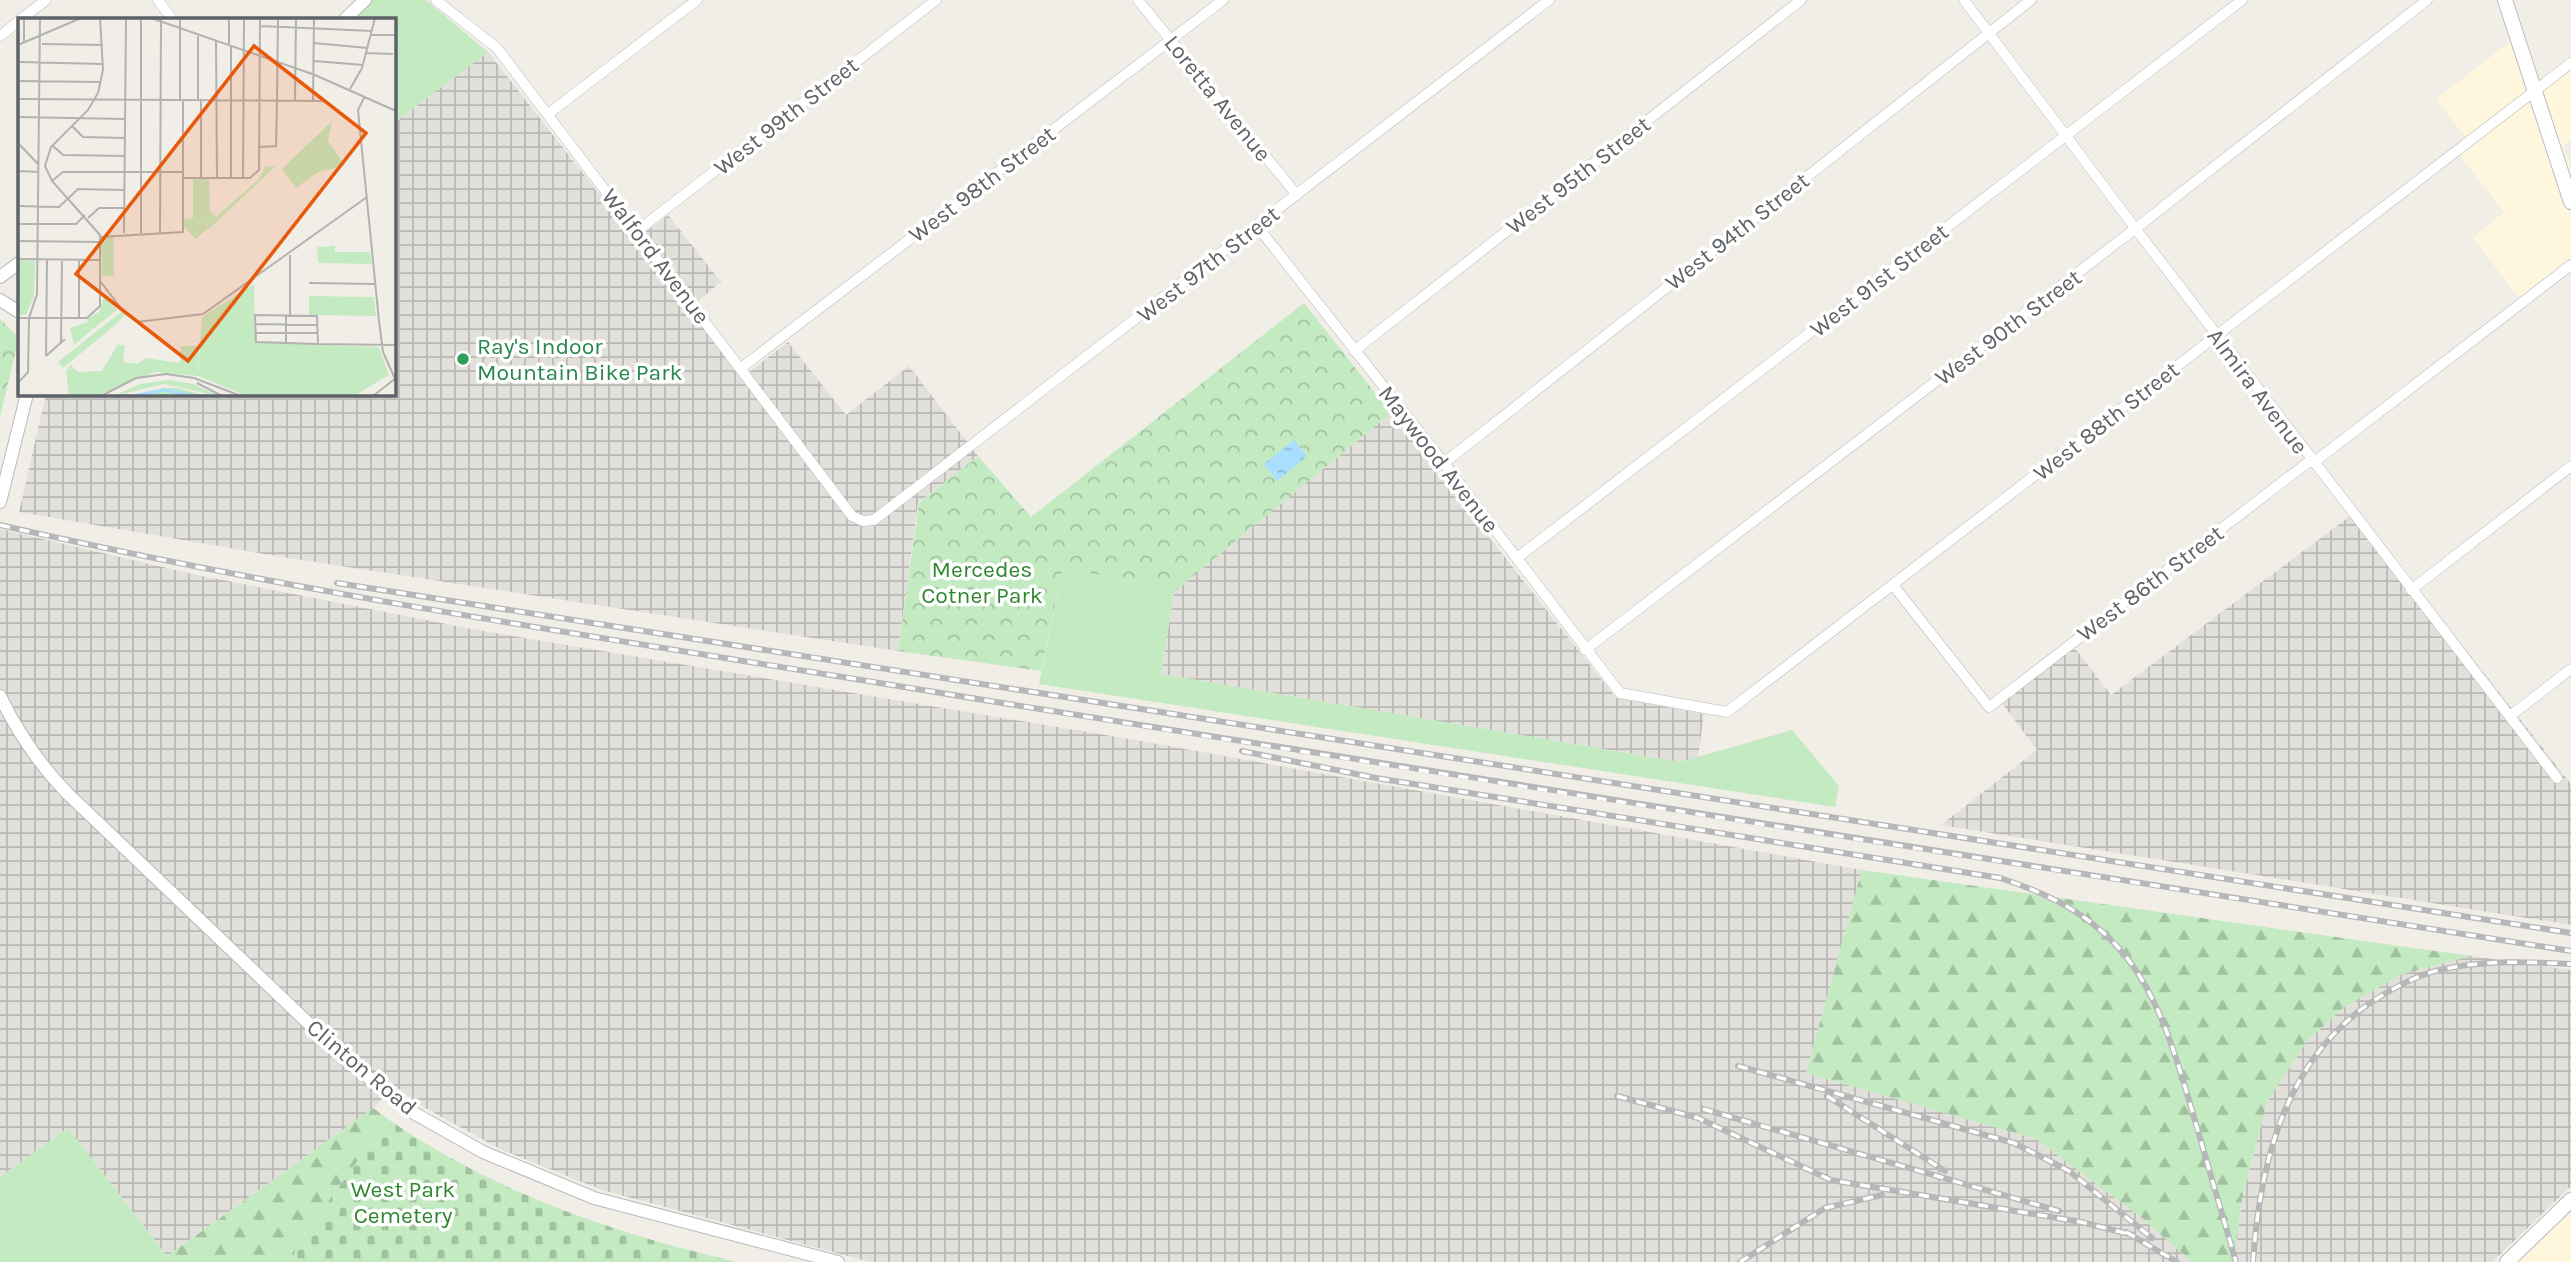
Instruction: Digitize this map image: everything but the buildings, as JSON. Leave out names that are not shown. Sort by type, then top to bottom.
[{"type":"main road","points":[[2505,0],[2571,202]]},
{"type":"main road","points":[[2507,1262],[2571,1200]]},
{"type":"street","points":[[23,18],[46,0]]},
{"type":"street","points":[[158,0],[171,18]]},
{"type":"street","name":"Walford Avenue","points":[[436,0],[497,48],[852,516],[863,522]]},
{"type":"street","points":[[548,114],[697,0]]},
{"type":"street","name":"West 99th Street","points":[[637,231],[936,0]]},
{"type":"street","name":"Loretta Avenue","points":[[1138,0],[1297,195]]},
{"type":"street","name":"West 98th Street","points":[[741,368],[1223,0]]},
{"type":"street","name":"West 97th Street","points":[[863,522],[874,520],[1549,0]]},
{"type":"street","name":"West 95th Street","points":[[1354,351],[1801,0]]},
{"type":"street","name":"Almira Avenue","points":[[1965,0],[2135,229],[2557,778]]},
{"type":"street","name":"West 94th Street","points":[[1444,463],[2031,0]]},
{"type":"street","name":"West 91st Street","points":[[1517,558],[2242,0]]},
{"type":"street","name":"West 90th Street","points":[[1585,650],[2135,229],[2427,0]]},
{"type":"street","points":[[346,18],[360,2]]},
{"type":"street","points":[[0,36],[18,22]]},
{"type":"street","name":"West 88th Street","points":[[1619,693],[1727,712],[2571,63]]},
{"type":"street","name":"Maywood Avenue","points":[[1257,226],[1444,463],[1619,693]]},
{"type":"street","points":[[0,277],[18,264]]},
{"type":"street","name":"West 86th Street","points":[[1893,585],[1989,706],[2571,265]]},
{"type":"street","points":[[0,300],[18,311]]},
{"type":"street","points":[[0,502],[26,396]]},
{"type":"street","points":[[2411,590],[2571,466]]},
{"type":"street","points":[[2510,716],[2571,669]]},
{"type":"street","name":"Clinton Road","points":[[0,696],[18,733],[40,764],[67,793],[349,1062],[412,1112],[483,1152],[594,1198],[838,1262]]},
{"type":"shaded area","points":[[2524,31],[2544,91],[2571,70],[2571,140],[2563,146],[2571,170],[2571,257],[2519,298],[2473,238],[2504,212],[2459,155],[2472,145],[2436,99]]},
{"type":"shaded area","points":[[488,52],[635,240],[668,215],[721,282],[689,308],[744,376],[788,342],[846,415],[909,366],[978,456],[918,503],[898,651],[282,557],[19,512],[46,396],[396,396],[396,121]]},
{"type":"shaded area","points":[[1391,413],[1616,698],[1704,714],[1698,757],[1680,762],[1161,674],[1174,592]]},
{"type":"shaded area","points":[[2357,511],[2571,784],[2571,925],[1941,825],[2037,750],[2001,702],[2074,647],[2111,695]]},
{"type":"shaded area","points":[[0,529],[197,575],[477,630],[1135,740],[1862,870],[1806,1073],[2036,1139],[2142,1218],[2192,1262],[870,1262],[602,1190],[500,1149],[420,1105],[395,1086],[373,1108],[167,1256],[68,1128],[0,1177]]},
{"type":"shaded area","points":[[2471,956],[2571,970],[2571,1186],[2492,1262],[2234,1262],[2242,1199],[2267,1102],[2307,1041],[2343,1008],[2402,974]]},
{"type":"shaded area","points":[[2571,1200],[2571,1262],[2507,1262]]},
{"type":"green space","points":[[372,0],[426,0],[488,52],[396,121],[396,18],[354,18]]},
{"type":"green space","name":"Mercedes Cotner Park","points":[[1304,303],[1391,413],[1174,592],[1063,567],[1041,671],[898,651],[919,503],[978,456],[1031,517]]},
{"type":"green space","points":[[0,319],[15,334],[17,346],[0,417]]},
{"type":"green space","points":[[1063,567],[1174,592],[1161,674],[1680,762],[1792,730],[1839,786],[1835,807],[1039,684]]},
{"type":"green space","points":[[1862,870],[2471,956],[2402,974],[2343,1008],[2307,1041],[2267,1102],[2242,1199],[2234,1262],[2192,1262],[2142,1218],[2036,1139],[1806,1073]]},
{"type":"green space","points":[[373,1108],[388,1119],[296,1246],[293,1262],[159,1262]]},
{"type":"green space","name":"West Park Cemetery","points":[[388,1119],[469,1168],[555,1207],[644,1238],[737,1262],[293,1262],[296,1246]]},
{"type":"green space","points":[[68,1128],[167,1256],[159,1262],[0,1262],[0,1177]]},
{"type":"water","points":[[1294,440],[1307,456],[1277,481],[1264,464]]},
{"type":"railway","points":[[0,525],[234,574],[587,636],[1348,759],[2571,951]]},
{"type":"railway","points":[[337,583],[2571,933]]},
{"type":"railway","points":[[1242,751],[1376,778],[2000,878],[2044,895],[2079,914],[2108,937],[2131,963],[2149,993],[2165,1026],[2178,1064],[2236,1262]]},
{"type":"railway","points":[[2253,1262],[2263,1185],[2284,1112],[2301,1078],[2322,1047],[2349,1020],[2397,987],[2440,970],[2495,963],[2571,964]]},
{"type":"railway","points":[[1738,1066],[2014,1143],[2069,1171],[2152,1238]]},
{"type":"railway","points":[[1617,1096],[1698,1118],[1831,1180],[2081,1222],[2133,1235]]},
{"type":"railway","points":[[1827,1096],[1945,1171]]},
{"type":"railway","points":[[1703,1109],[2059,1211]]},
{"type":"railway","points":[[1740,1262],[1825,1208],[1882,1195]]},
{"type":"railway","points":[[2126,1232],[2177,1262]]},
{"type":"place","name":"Ray's Indoor Mountain Bike Park","points":[[463,359]]}]
